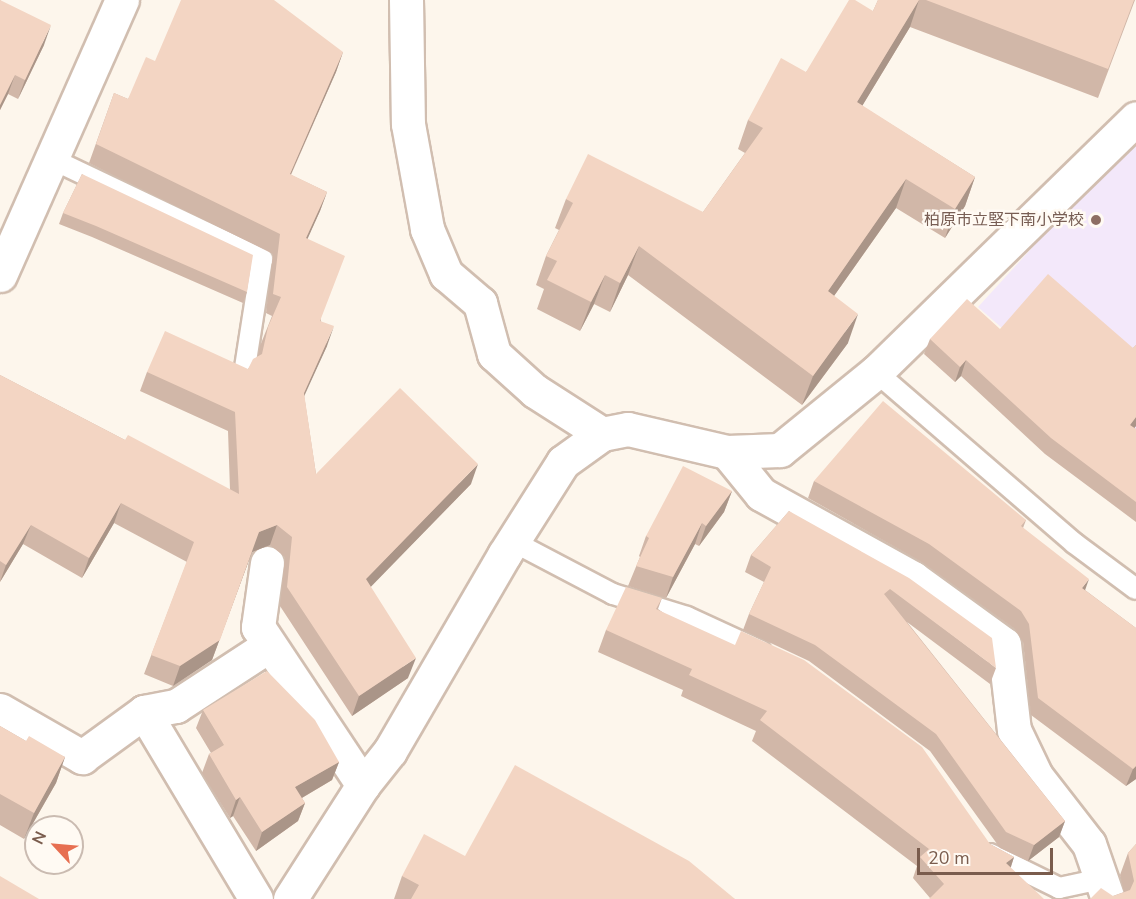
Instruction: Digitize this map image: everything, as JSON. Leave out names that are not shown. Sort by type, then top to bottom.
[{"type":"street","points":[[0,275],[122,0]]},
{"type":"street","points":[[406,0],[408,124],[427,229],[446,274],[480,303],[494,354],[535,391],[602,434]]},
{"type":"street","points":[[290,899],[363,785],[390,751],[512,541],[564,462],[602,434],[628,429],[727,452],[780,450],[876,372],[1136,117]]},
{"type":"street","points":[[727,452],[761,494],[912,578],[1004,644],[1014,730],[1036,776],[1089,843],[1105,889]]},
{"type":"street","points":[[267,563],[258,627],[268,646],[363,785]]},
{"type":"street","points":[[0,710],[82,757],[144,712],[176,706],[268,646]]},
{"type":"street","points":[[144,712],[256,899]]},
{"type":"lane","points":[[52,159],[262,258],[245,367]]},
{"type":"lane","points":[[876,372],[1074,543],[1136,589]]},
{"type":"lane","points":[[512,541],[613,594],[687,616],[781,661]]},
{"type":"lane","points":[[978,838],[992,858],[1059,888],[1105,889]]},
{"type":"shaded area","name":"柏原市立堅下南小学校","points":[[1136,134],[1136,445],[978,307]]},
{"type":"building","points":[[0,0],[51,25],[25,80],[15,75],[0,105]]},
{"type":"building","points":[[181,0],[274,0],[343,52],[290,174],[327,192],[306,238],[345,256],[320,321],[334,326],[304,393],[316,474],[400,388],[478,464],[366,579],[416,658],[359,696],[287,587],[292,537],[277,525],[259,532],[220,640],[180,666],[151,655],[194,542],[121,503],[89,558],[31,525],[6,565],[0,561],[0,375],[125,440],[128,435],[239,494],[235,412],[147,372],[165,331],[248,369],[253,359],[262,354],[268,327],[281,297],[273,294],[280,234],[96,144],[114,93],[128,99],[146,57],[155,61]]},
{"type":"building","points":[[849,0],[855,0],[873,11],[878,0],[919,0],[857,102],[975,177],[955,209],[906,179],[828,291],[858,314],[813,376],[639,246],[620,283],[605,275],[591,302],[547,280],[557,261],[546,256],[573,203],[566,199],[588,154],[703,212],[763,128],[748,120],[781,58],[806,72]]},
{"type":"building","points":[[926,0],[1134,0],[1108,69]]},
{"type":"building","points":[[82,174],[253,255],[247,292],[63,213]]},
{"type":"building","points":[[1048,274],[1133,348],[1136,345],[1136,417],[1130,425],[1136,429],[1136,502],[1051,438],[966,360],[960,367],[930,339],[967,299],[1000,329]]},
{"type":"building","points":[[883,401],[1026,520],[1021,526],[1089,579],[1082,588],[1136,628],[1136,766],[1133,769],[1038,698],[1029,624],[1021,611],[929,544],[814,481]]},
{"type":"building","points":[[683,466],[732,491],[706,526],[702,523],[673,577],[636,566],[649,538],[646,536]]},
{"type":"building","points":[[789,511],[909,578],[992,638],[996,668],[890,589],[884,594],[1065,821],[1034,845],[1006,832],[936,734],[815,645],[749,614],[771,567],[751,555]]},
{"type":"building","points":[[626,587],[662,598],[656,609],[735,645],[741,631],[804,660],[922,747],[990,844],[1014,857],[1006,863],[1044,899],[929,899],[944,884],[920,857],[929,849],[760,720],[767,711],[689,675],[692,669],[606,630]]},
{"type":"building","points":[[267,671],[315,720],[339,762],[295,787],[305,803],[262,832],[240,797],[236,800],[209,754],[224,745],[203,710]]},
{"type":"building","points":[[0,726],[26,741],[29,736],[65,757],[34,813],[0,794]]},
{"type":"building","points":[[515,765],[689,861],[735,899],[411,899],[419,885],[402,876],[424,834],[465,856]]},
{"type":"building","points":[[1136,844],[1136,899],[1090,899],[1101,888],[1113,896],[1130,890],[1134,881],[1128,853]]},
{"type":"building","points":[[0,876],[39,899],[0,899]]},
{"type":"place","name":"柏原市立堅下南小学校","points":[[1096,220]]}]
